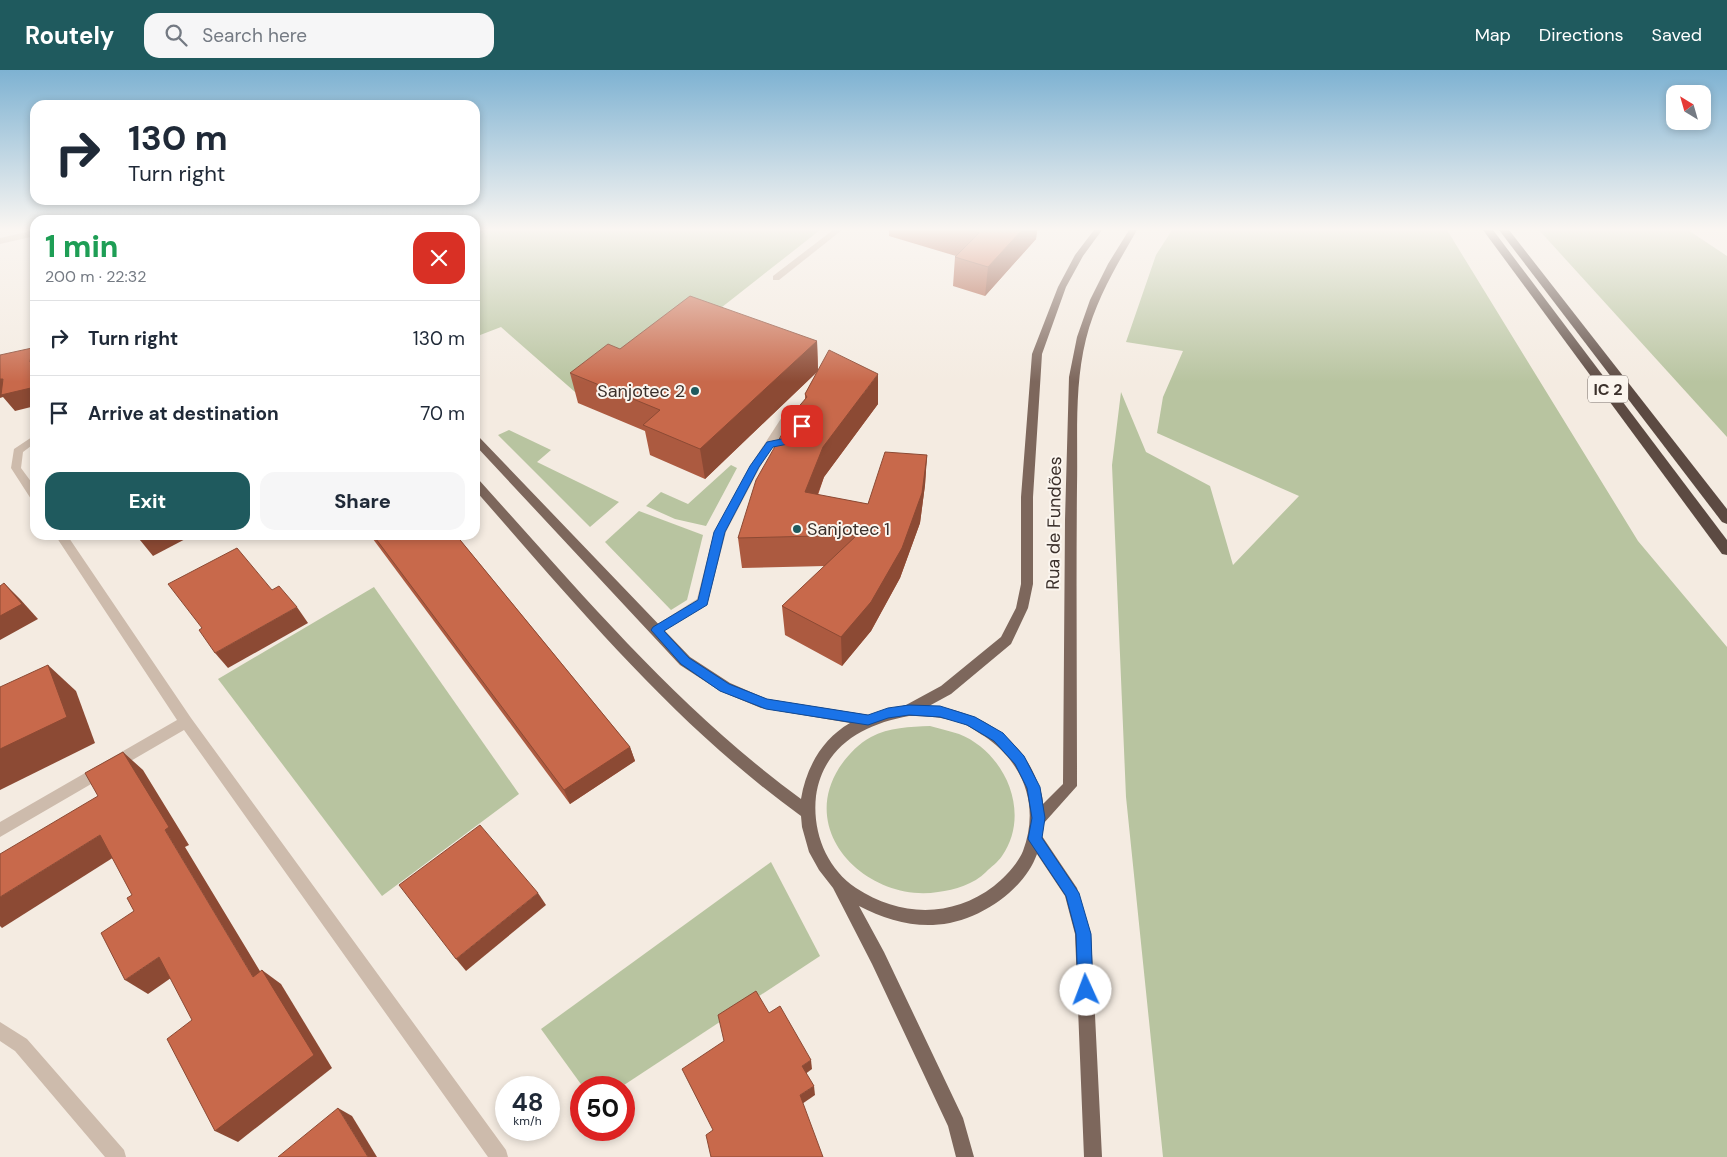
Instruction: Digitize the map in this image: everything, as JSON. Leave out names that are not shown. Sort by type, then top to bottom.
[{"type":"highway","name":"IC 2","points":[[1526,281],[1727,550]]},
{"type":"highway","name":"IC 2","points":[[1543,281],[1727,519]]},
{"type":"main road","name":"Rua de Fundões","points":[[909,710],[946,690],[1006,640],[1022,608],[1027,584],[1027,497],[1037,354],[1065,281]]},
{"type":"main road","name":"Rua de Fundões","points":[[1039,818],[1070,786],[1071,520],[1074,377],[1076,359],[1096,295],[1103,281]]},
{"type":"main road","points":[[480,444],[685,661],[724,687],[766,704],[868,720]]},
{"type":"main road","points":[[480,489],[647,674],[727,749],[782,795],[806,811]]},
{"type":"main road","points":[[838,882],[870,905],[908,917],[948,916],[985,903],[1014,881],[1033,851],[1039,818],[1034,787],[1020,760],[998,737],[971,721],[940,711],[909,710],[888,713],[868,720],[843,736],[823,757],[810,782],[806,811],[810,837],[821,861],[838,882],[878,958],[957,1124],[965,1157]]},
{"type":"main road","points":[[1035,839],[1072,893],[1083,934],[1093,1157]]},
{"type":"street","points":[[30,442],[18,451],[16,468],[30,489]]},
{"type":"street","points":[[657,630],[703,602],[720,532],[755,466],[770,445]]},
{"type":"street","points":[[64,540],[186,722],[499,1157]]},
{"type":"street","points":[[0,830],[186,722]]},
{"type":"street","points":[[0,1031],[21,1045],[117,1157]]},
{"type":"green space","points":[[480,281],[755,281],[717,311],[698,304],[575,392],[501,327],[480,335]]},
{"type":"green space","points":[[1147,281],[1478,281],[1638,541],[1727,647],[1727,1157],[1163,1157],[1126,797],[1112,465],[1121,392],[1146,452],[1210,486],[1233,565],[1299,496],[1157,433],[1163,397],[1183,351],[1126,342]]},
{"type":"green space","points":[[1585,281],[1727,281],[1727,437]]},
{"type":"green space","points":[[509,430],[551,450],[537,462],[619,502],[590,527],[498,435]]},
{"type":"green space","points":[[731,465],[737,468],[706,526],[675,519],[646,506],[661,492],[688,504]]},
{"type":"green space","points":[[639,511],[703,535],[687,600],[671,610],[605,542]]},
{"type":"green space","points":[[374,587],[519,794],[382,896],[218,679]]},
{"type":"green space","points":[[930,726],[959,734],[975,743],[989,755],[1001,769],[1009,786],[1014,803],[1014,821],[1011,839],[1002,856],[981,876],[964,886],[951,890],[912,893],[888,887],[866,875],[847,859],[834,840],[827,817],[828,793],[839,768],[853,751],[866,740],[892,729]]},
{"type":"green space","points":[[771,862],[820,956],[635,1078],[635,1076],[575,1076],[541,1029]]},
{"type":"building","name":"Sanjotec 2","points":[[690,296],[817,341],[700,449],[643,425],[660,410],[570,373],[608,344],[620,349]]},
{"type":"building","points":[[30,348],[30,388],[1,395],[3,379],[0,379],[0,355]]},
{"type":"building","points":[[829,350],[878,374],[823,447],[805,492],[868,504],[885,452],[927,455],[922,493],[902,548],[871,602],[841,637],[782,606],[857,535],[738,538],[756,480],[795,411],[807,397],[805,394]]},
{"type":"building","points":[[377,540],[460,540],[630,747],[564,790]]},
{"type":"building","points":[[237,548],[272,590],[279,586],[297,607],[215,653],[199,630],[202,628],[168,584]]},
{"type":"building","points":[[4,583],[22,604],[0,616],[0,586]]},
{"type":"building","points":[[48,665],[67,717],[0,749],[0,687]]},
{"type":"building","points":[[123,752],[169,827],[165,830],[253,977],[262,970],[314,1055],[215,1131],[167,1039],[192,1020],[159,957],[125,980],[101,933],[134,911],[127,898],[132,895],[100,835],[0,897],[0,854],[98,796],[85,773]]},
{"type":"building","points":[[480,825],[538,893],[456,959],[399,885]]},
{"type":"building","points":[[756,991],[769,1013],[780,1006],[811,1060],[802,1066],[814,1086],[800,1095],[823,1157],[711,1157],[706,1135],[713,1130],[682,1069],[724,1041],[718,1015]]},
{"type":"building","points":[[338,1108],[368,1157],[278,1157]]},
{"type":"place","name":"Sanjotec 2","points":[[695,391]]},
{"type":"place","name":"Sanjotec 1","points":[[797,529]]},
{"type":"route","points":[[802,426],[789,441],[770,445],[755,466],[720,532],[703,602],[657,630],[685,661],[724,687],[766,704],[868,720],[888,713],[909,710],[940,711],[971,721],[998,737],[1020,760],[1034,787],[1039,818],[1035,839],[1072,893],[1083,934],[1086,990]]}]
